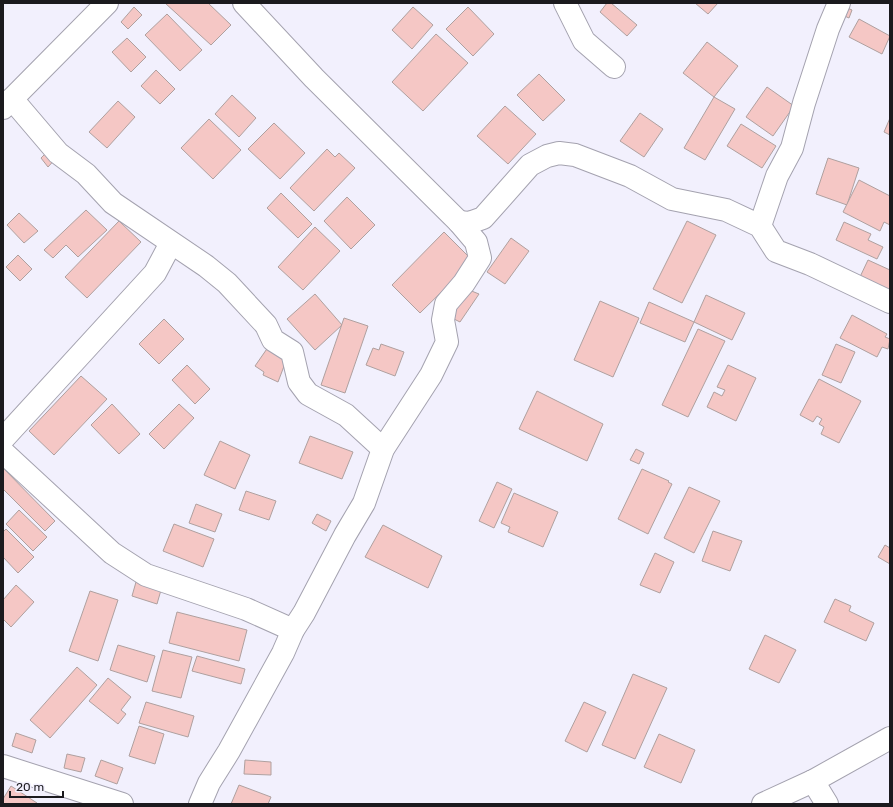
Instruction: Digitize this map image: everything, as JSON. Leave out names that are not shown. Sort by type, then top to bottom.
[{"type":"street","points":[[107,3],[8,103],[58,153],[86,174],[113,203],[206,266],[227,283],[266,325],[273,340],[292,352],[298,382],[308,394],[346,415],[383,449]]},
{"type":"street","points":[[200,804],[209,783],[229,751],[283,653],[292,630],[304,613],[364,502],[383,449],[431,375],[447,342],[444,320],[446,304],[464,283],[480,258],[476,242],[469,226],[314,78],[244,3]]},
{"type":"street","points":[[565,3],[584,40],[614,67]]},
{"type":"street","points":[[760,226],[777,176],[792,148],[804,103],[838,3]]},
{"type":"street","points":[[469,226],[483,218],[530,165],[546,156],[559,152],[585,158],[630,176],[672,199],[726,210],[760,226],[776,251],[810,264],[890,302]]},
{"type":"street","points":[[3,439],[155,273],[171,243]]},
{"type":"street","points":[[3,452],[112,553],[146,575],[246,609],[292,630]]},
{"type":"street","points":[[763,804],[813,781],[890,738]]},
{"type":"street","points":[[3,766],[122,804]]},
{"type":"street","points":[[813,781],[827,804]]},
{"type":"building","points":[[165,3],[208,3],[231,25],[211,45]]},
{"type":"building","points":[[607,3],[611,3],[637,25],[627,36],[600,12]]},
{"type":"building","points":[[695,3],[718,3],[708,14]]},
{"type":"building","points":[[843,6],[852,10],[849,18],[840,14]]},
{"type":"building","points":[[134,7],[142,15],[128,29],[121,22]]},
{"type":"building","points":[[413,7],[433,25],[412,49],[392,30]]},
{"type":"building","points":[[468,7],[494,34],[473,56],[446,29]]},
{"type":"building","points":[[167,14],[202,50],[180,71],[145,35]]},
{"type":"building","points":[[859,19],[890,36],[882,54],[849,37]]},
{"type":"building","points":[[436,34],[468,63],[423,111],[392,82]]},
{"type":"building","points":[[127,38],[146,57],[131,72],[112,52]]},
{"type":"building","points":[[707,42],[738,66],[714,97],[683,73]]},
{"type":"building","points":[[156,70],[175,89],[160,104],[141,86]]},
{"type":"building","points":[[539,74],[565,100],[543,121],[517,95]]},
{"type":"building","points":[[767,87],[794,106],[773,136],[746,117]]},
{"type":"building","points":[[232,95],[256,118],[239,137],[215,114]]},
{"type":"building","points":[[714,97],[735,109],[705,160],[684,148]]},
{"type":"building","points":[[118,101],[135,117],[107,148],[89,132]]},
{"type":"building","points":[[505,106],[536,134],[508,164],[477,136]]},
{"type":"building","points":[[640,113],[663,129],[644,157],[620,141]]},
{"type":"building","points":[[890,118],[890,135],[884,132]]},
{"type":"building","points":[[209,119],[241,150],[213,179],[181,148]]},
{"type":"building","points":[[274,123],[305,153],[280,179],[248,149]]},
{"type":"building","points":[[741,124],[776,146],[762,168],[727,146]]},
{"type":"building","points":[[50,149],[58,156],[48,167],[41,158]]},
{"type":"building","points":[[327,149],[335,157],[339,153],[355,168],[314,211],[290,188]]},
{"type":"building","points":[[828,158],[859,168],[847,205],[816,194]]},
{"type":"building","points":[[859,180],[890,196],[890,225],[884,222],[880,231],[843,212]]},
{"type":"building","points":[[281,193],[312,224],[298,238],[267,208]]},
{"type":"building","points":[[347,197],[375,225],[351,249],[324,221]]},
{"type":"building","points":[[86,210],[107,230],[78,257],[66,245],[53,258],[44,250]]},
{"type":"building","points":[[19,213],[38,231],[24,243],[7,225]]},
{"type":"building","points":[[119,221],[141,242],[87,298],[65,277]]},
{"type":"building","points":[[687,221],[716,235],[682,303],[653,289]]},
{"type":"building","points":[[844,222],[871,234],[868,240],[883,247],[877,259],[836,240]]},
{"type":"building","points":[[315,227],[340,251],[303,290],[278,267]]},
{"type":"building","points":[[444,232],[473,261],[420,313],[392,285]]},
{"type":"building","points":[[511,238],[529,251],[505,284],[487,272]]},
{"type":"building","points":[[18,255],[32,269],[20,281],[6,267]]},
{"type":"building","points":[[868,260],[890,270],[890,293],[859,279]]},
{"type":"building","points":[[469,290],[479,294],[460,322],[448,316]]},
{"type":"building","points":[[315,294],[342,325],[315,350],[287,319]]},
{"type":"building","points":[[706,295],[745,313],[732,340],[694,322]]},
{"type":"building","points":[[600,301],[639,318],[613,377],[574,360]]},
{"type":"building","points":[[649,302],[694,322],[685,342],[640,323]]},
{"type":"building","points":[[852,315],[887,334],[885,337],[890,339],[888,349],[882,347],[877,357],[840,338]]},
{"type":"building","points":[[344,318],[368,326],[345,393],[321,385]]},
{"type":"building","points":[[164,319],[184,339],[159,364],[139,344]]},
{"type":"building","points":[[698,329],[725,341],[688,417],[662,405]]},
{"type":"building","points":[[271,343],[289,353],[278,382],[263,375],[264,372],[255,366]]},
{"type":"building","points":[[381,344],[404,352],[395,376],[366,365],[373,348],[379,350]]},
{"type":"building","points":[[836,344],[855,352],[841,383],[822,375]]},
{"type":"building","points":[[187,365],[210,389],[195,404],[172,380]]},
{"type":"building","points":[[728,365],[756,378],[736,421],[707,407],[714,392],[722,396],[725,390],[717,387]]},
{"type":"building","points":[[81,376],[107,399],[54,455],[29,431]]},
{"type":"building","points":[[819,379],[861,401],[839,443],[821,434],[824,427],[819,424],[822,419],[817,416],[813,422],[800,415]]},
{"type":"building","points":[[537,391],[603,424],[587,461],[519,429]]},
{"type":"building","points":[[112,404],[140,434],[119,454],[91,425]]},
{"type":"building","points":[[179,404],[194,418],[164,449],[149,434]]},
{"type":"building","points":[[310,436],[353,452],[342,479],[299,463]]},
{"type":"building","points":[[220,441],[250,455],[235,489],[204,475]]},
{"type":"building","points":[[636,449],[644,453],[639,464],[630,460]]},
{"type":"building","points":[[3,468],[55,521],[45,531],[3,489]]},
{"type":"building","points":[[642,469],[669,481],[668,482],[672,484],[648,534],[618,519]]},
{"type":"building","points":[[497,482],[512,489],[494,528],[479,521]]},
{"type":"building","points":[[689,487],[720,501],[694,553],[664,538]]},
{"type":"building","points":[[246,491],[276,501],[269,520],[239,510]]},
{"type":"building","points":[[514,493],[558,512],[543,547],[508,532],[510,527],[501,523]]},
{"type":"building","points":[[196,504],[222,514],[215,532],[189,523]]},
{"type":"building","points":[[19,510],[47,537],[33,551],[6,524]]},
{"type":"building","points":[[317,514],[331,521],[326,531],[312,523]]},
{"type":"building","points":[[174,524],[214,539],[203,567],[163,551]]},
{"type":"building","points":[[383,525],[442,556],[428,588],[365,557]]},
{"type":"building","points":[[6,529],[34,557],[18,573],[3,557],[3,532]]},
{"type":"building","points":[[713,531],[742,541],[730,571],[702,561]]},
{"type":"building","points":[[885,545],[890,548],[890,564],[878,557]]},
{"type":"building","points":[[655,553],[674,562],[660,593],[640,585]]},
{"type":"building","points":[[136,582],[161,590],[157,604],[132,596]]},
{"type":"building","points":[[16,585],[34,602],[11,627],[3,619],[3,600]]},
{"type":"building","points":[[90,591],[118,600],[98,661],[69,651]]},
{"type":"building","points":[[835,599],[851,606],[849,611],[874,623],[866,641],[824,622]]},
{"type":"building","points":[[177,612],[247,630],[239,661],[169,643]]},
{"type":"building","points":[[765,635],[796,650],[779,683],[749,669]]},
{"type":"building","points":[[118,645],[155,656],[147,682],[110,670]]},
{"type":"building","points":[[163,650],[192,657],[181,698],[152,691]]},
{"type":"building","points":[[197,656],[245,669],[241,684],[192,671]]},
{"type":"building","points":[[77,667],[97,685],[50,738],[30,720]]},
{"type":"building","points":[[633,674],[667,688],[635,759],[602,745]]},
{"type":"building","points":[[108,678],[131,697],[121,710],[126,714],[118,724],[89,701]]},
{"type":"building","points":[[146,702],[194,716],[188,737],[139,723]]},
{"type":"building","points":[[584,702],[606,712],[587,752],[565,741]]},
{"type":"building","points":[[139,726],[164,734],[155,764],[129,756]]},
{"type":"building","points":[[16,733],[36,740],[32,753],[12,746]]},
{"type":"building","points":[[659,734],[695,750],[681,783],[644,767]]},
{"type":"building","points":[[67,754],[85,758],[81,772],[64,768]]},
{"type":"building","points":[[101,760],[123,768],[117,784],[95,776]]},
{"type":"building","points":[[245,760],[271,762],[271,775],[244,774]]},
{"type":"building","points":[[239,785],[271,797],[268,804],[231,804]]},
{"type":"building","points":[[11,786],[37,803],[3,804],[3,799]]}]
